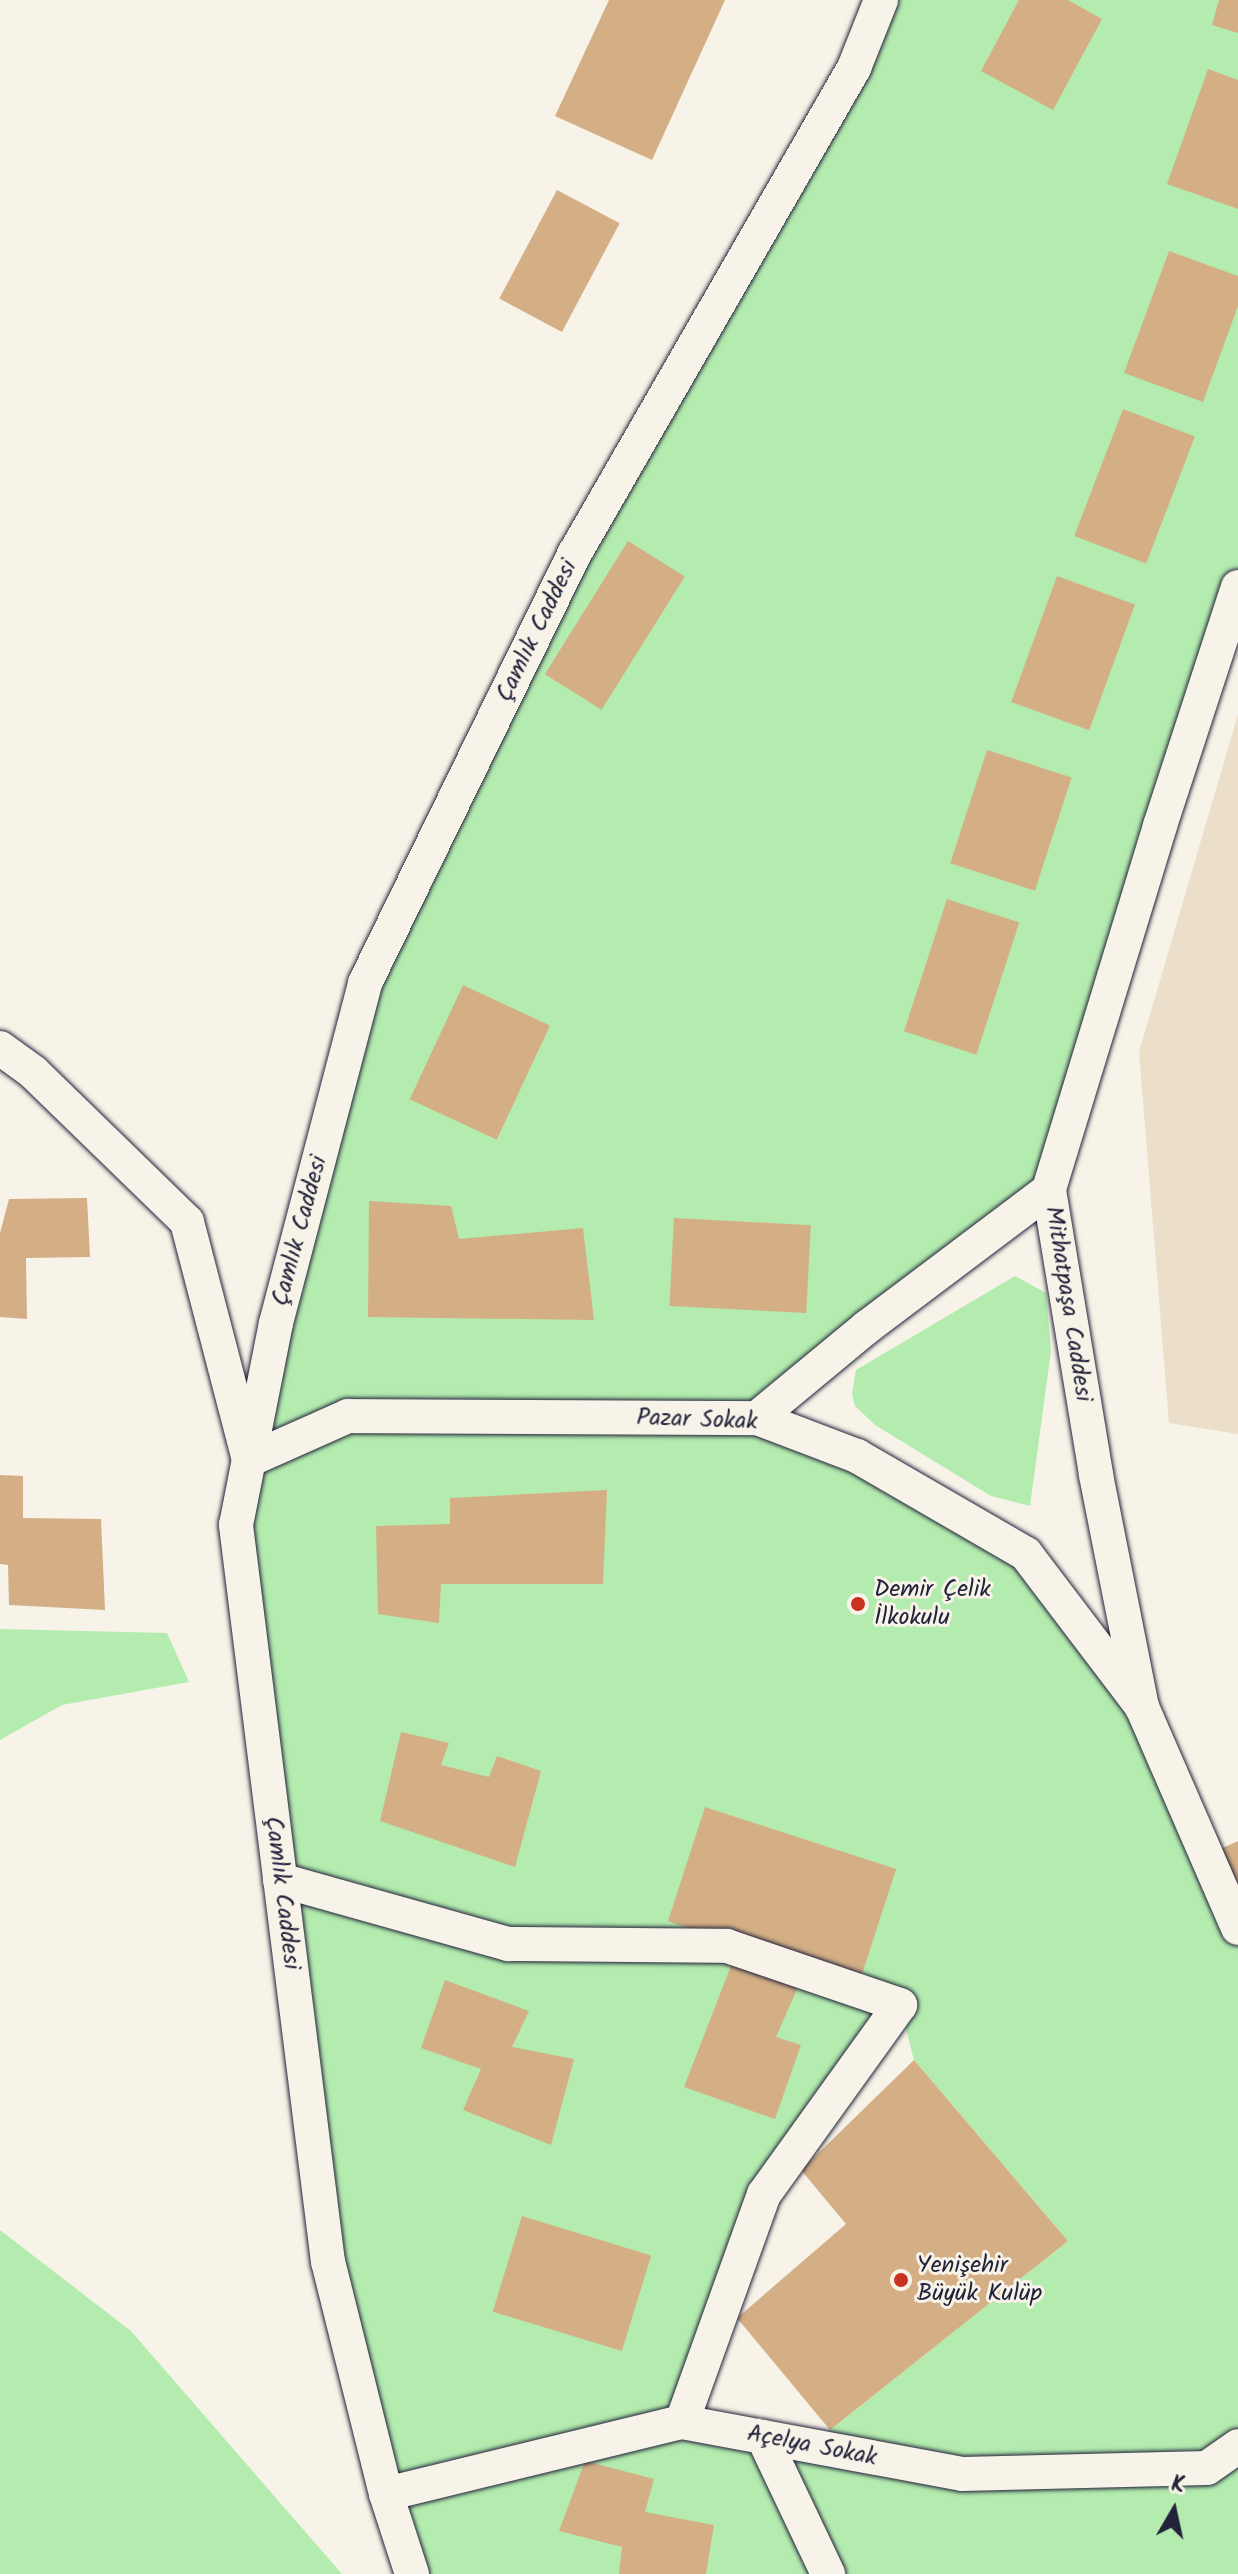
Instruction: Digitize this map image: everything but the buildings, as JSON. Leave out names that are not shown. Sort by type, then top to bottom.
[{"type":"street","name":"Çamlık Caddesi","points":[[412,2574],[386,2494],[328,2262],[236,1525],[276,1323],[365,983],[575,553],[854,68],[881,0]]},
{"type":"street","name":"Mithatpaşa Caddesi","points":[[1238,587],[1160,826],[1049,1190],[1096,1475],[1142,1707],[1238,1928]]},
{"type":"street","points":[[0,1048],[33,1072],[187,1222],[249,1460]]},
{"type":"street","points":[[757,1418],[867,1327],[1049,1190]]},
{"type":"street","name":"Pazar Sokak","points":[[249,1460],[348,1416],[757,1418],[857,1456],[1026,1554],[1142,1707]]},
{"type":"street","points":[[280,1880],[508,1944],[727,1946],[900,2005],[764,2194],[682,2422]]},
{"type":"street","name":"Açelya Sokak","points":[[386,2494],[682,2422],[962,2474],[1207,2468],[1238,2446]]},
{"type":"street","points":[[763,2437],[828,2574]]},
{"type":"shaded area","points":[[1238,714],[1238,1434],[1169,1423],[1139,1052]]},
{"type":"green space","points":[[881,0],[1238,0],[1238,597],[1049,1190],[758,1418],[1026,1554],[1142,1707],[1238,1928],[1238,2574],[412,2574],[328,2262],[236,1526],[365,983]],"holes":[[[900,2006],[914,2060],[1068,2241],[813,2446],[682,2421],[764,2194]]]},
{"type":"green space","points":[[1015,1276],[1046,1293],[1051,1351],[1030,1506],[991,1496],[875,1425],[855,1406],[852,1394],[856,1370]]},
{"type":"green space","points":[[0,1629],[167,1633],[189,1682],[62,1705],[0,1740]]},
{"type":"green space","points":[[0,2230],[131,2331],[342,2574],[0,2574]]},
{"type":"place","name":"Demir Çelik İlkokulu","points":[[858,1604]]},
{"type":"place","name":"Yenişehir Büyük Kulüp","points":[[901,2280]]}]
